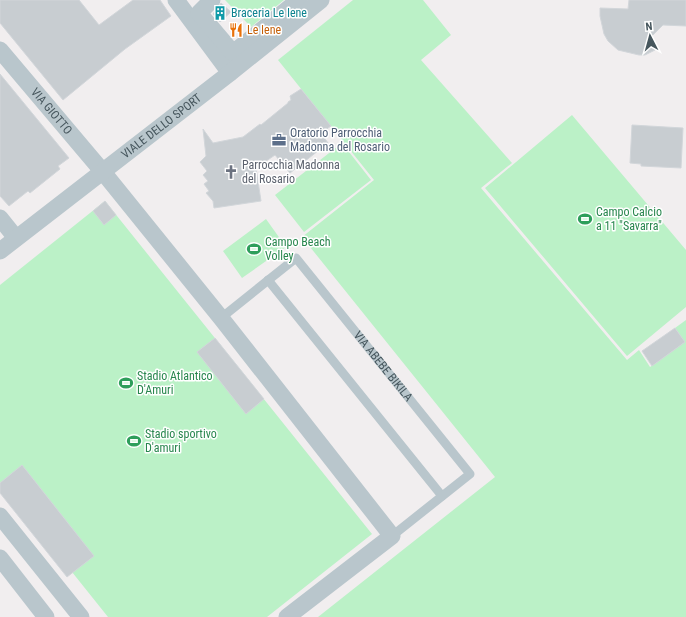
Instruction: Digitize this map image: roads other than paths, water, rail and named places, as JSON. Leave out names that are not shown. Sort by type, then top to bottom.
[{"type":"street","points":[[212,0],[199,13],[233,53],[299,0]]},
{"type":"street","name":"VIALE DELLO SPORT","points":[[0,251],[230,73],[321,0]]},
{"type":"street","points":[[182,2],[230,73]]},
{"type":"street","name":"VIA GIOTTO","points":[[0,50],[103,172]]},
{"type":"street","points":[[103,172],[222,318],[392,536]]},
{"type":"street","points":[[0,218],[16,238]]},
{"type":"street","points":[[0,516],[81,617]]},
{"type":"street","name":"VIA ABEBE BIKILA","points":[[287,617],[392,536]]},
{"type":"street","points":[[0,558],[42,612],[60,591]]},
{"type":"lane","name":"VIA ABEBE BIKILA","points":[[222,318],[296,258],[470,474],[392,536]]},
{"type":"lane","points":[[268,280],[442,496]]},
{"type":"place","name":"Braceria Le Iene","points":[[220,13]]},
{"type":"place","name":"Le Iene","points":[[236,30]]},
{"type":"place","name":"Oratorio Parrocchia Madonna del Rosario","points":[[279,140]]},
{"type":"place","name":"Parrocchia Madonna del Rosario","points":[[231,172]]},
{"type":"place","name":"Campo Calcio a 11 \"Savarra\"","points":[[585,219]]},
{"type":"place","name":"Campo Beach Volley","points":[[254,249]]},
{"type":"place","name":"Stadio Atlantico D'Amuri","points":[[126,383]]},
{"type":"place","name":"Stadio sportivo D'amuri","points":[[134,441]]}]
